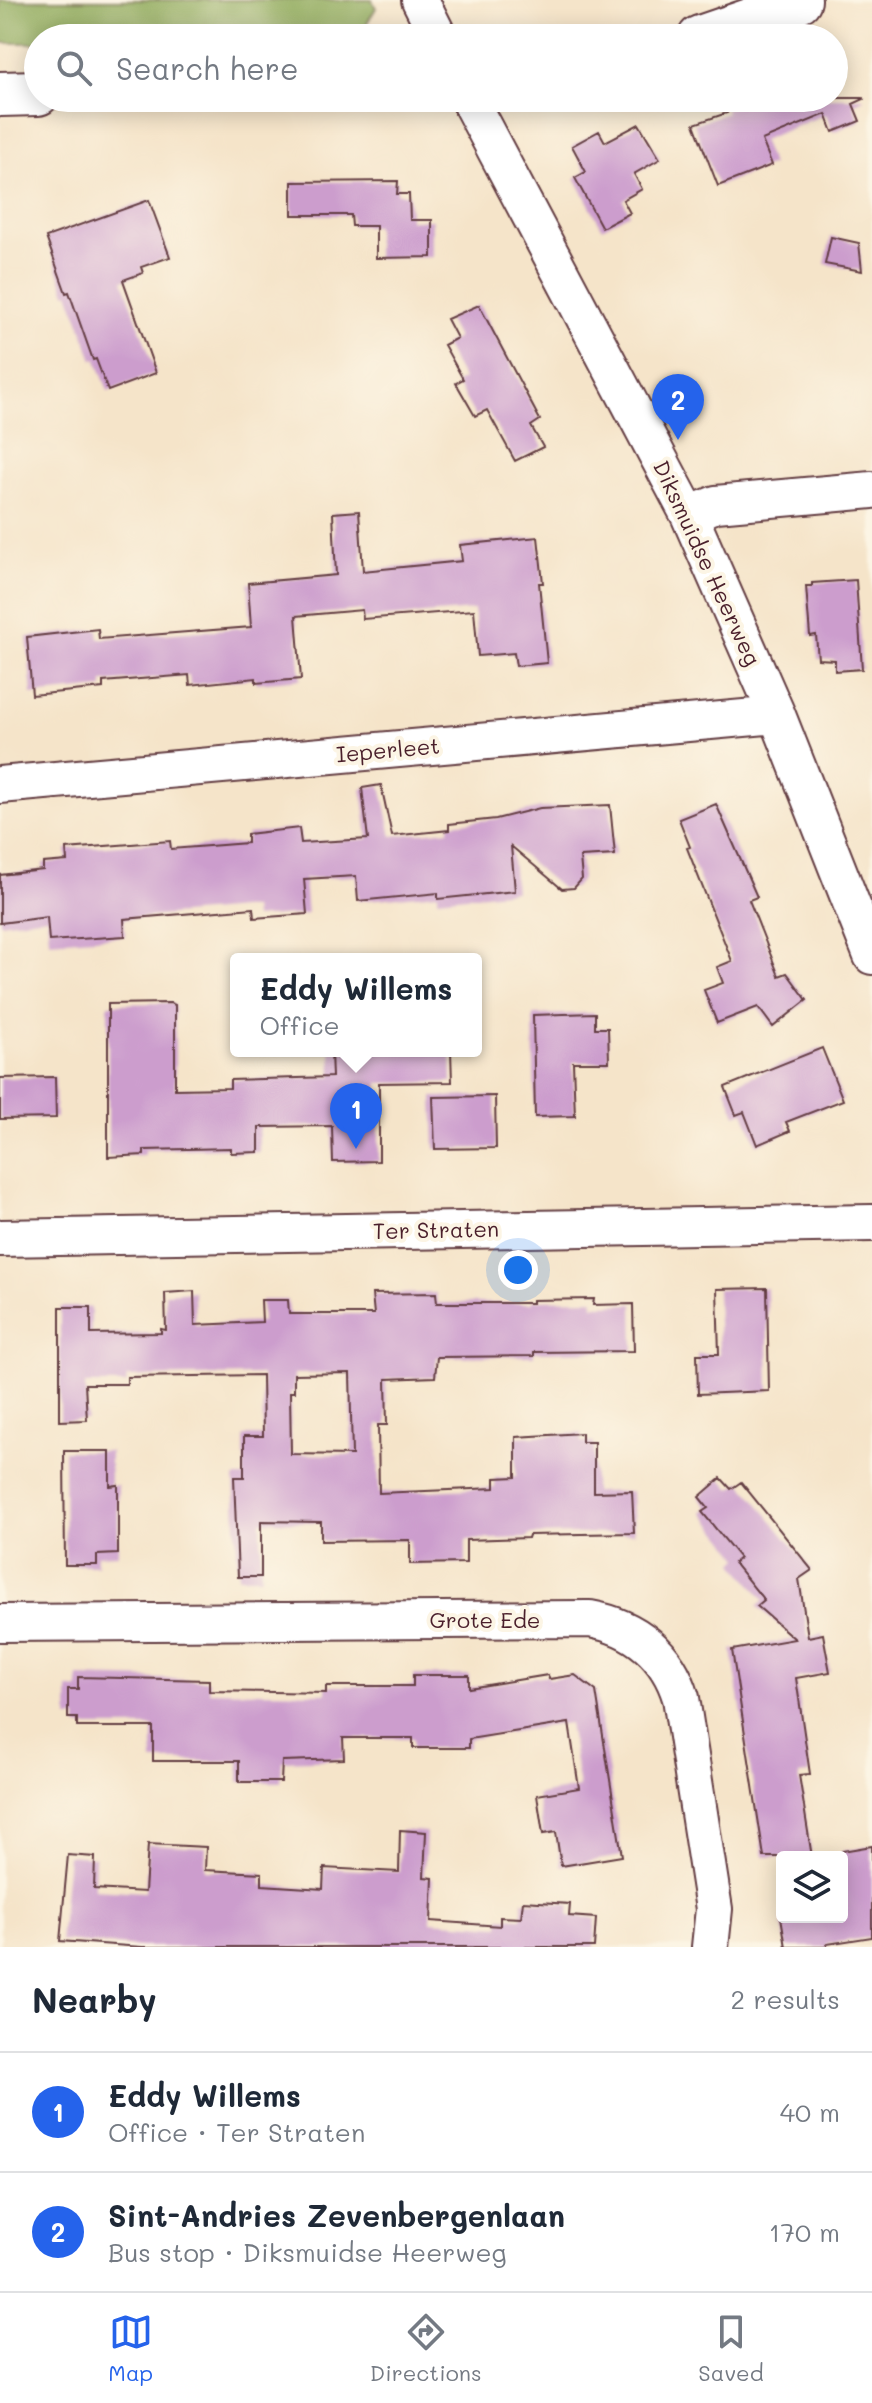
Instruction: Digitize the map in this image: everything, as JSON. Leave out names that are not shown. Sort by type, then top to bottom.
[{"type":"street","points":[[420,0],[432,24]]},
{"type":"street","points":[[741,24],[799,0]]},
{"type":"street","points":[[0,94],[24,93]]},
{"type":"street","name":"Diksmuidse Heerweg","points":[[475,112],[689,515],[777,715],[872,956]]},
{"type":"street","points":[[689,515],[716,504],[872,490]]},
{"type":"street","name":"Ieperleet","points":[[0,785],[777,715]]},
{"type":"street","name":"Ter Straten","points":[[0,1238],[872,1223]]},
{"type":"street","name":"Grote Ede","points":[[0,1623],[590,1619],[621,1627],[641,1638],[659,1655],[674,1678],[681,1698],[714,1909],[710,1947]]},
{"type":"green space","points":[[0,0],[372,0],[376,8],[366,24],[24,24],[24,43],[0,43]]},
{"type":"building","points":[[848,98],[864,99],[853,104],[860,121],[833,132],[826,114],[762,140],[772,165],[718,186],[694,124],[727,113],[848,112]]},
{"type":"building","points":[[639,124],[660,159],[634,174],[642,189],[623,200],[630,213],[602,228],[575,178],[586,172],[572,146],[599,131],[605,142]]},
{"type":"building","points":[[398,181],[397,194],[409,194],[410,220],[432,220],[432,257],[376,258],[376,226],[352,226],[351,215],[292,215],[292,182]]},
{"type":"building","points":[[149,200],[170,257],[141,267],[143,273],[123,280],[156,373],[108,391],[46,237]]},
{"type":"building","points":[[831,237],[859,243],[862,271],[825,264]]},
{"type":"building","points":[[479,305],[540,420],[531,426],[543,447],[515,461],[487,410],[475,416],[456,383],[463,379],[444,345],[457,338],[447,319]]},
{"type":"building","points":[[359,511],[363,571],[462,561],[460,545],[538,537],[547,663],[516,666],[514,653],[478,656],[474,610],[363,619],[362,610],[296,616],[301,679],[256,683],[256,678],[190,685],[189,675],[103,682],[103,688],[32,695],[27,637],[98,629],[99,639],[251,627],[248,583],[336,575],[333,513]]},
{"type":"building","points":[[856,580],[862,669],[835,671],[835,660],[818,659],[816,635],[810,636],[806,586]]},
{"type":"building","points":[[381,785],[392,836],[449,830],[449,824],[496,819],[540,808],[610,805],[615,855],[580,857],[582,879],[574,888],[562,889],[511,846],[515,891],[438,899],[438,893],[358,901],[356,876],[304,879],[307,914],[254,918],[253,908],[124,919],[125,936],[49,941],[47,917],[0,923],[0,875],[43,870],[43,863],[67,861],[66,849],[170,841],[171,849],[247,843],[247,834],[299,828],[301,843],[368,839],[362,788]]},
{"type":"building","points":[[716,804],[757,897],[749,900],[779,976],[787,973],[807,1000],[773,1027],[758,1007],[717,1023],[704,990],[723,983],[717,967],[732,961],[687,848],[690,847],[679,819]]},
{"type":"building","points":[[108,1004],[175,1005],[175,1089],[230,1088],[230,1080],[332,1077],[331,1057],[451,1057],[452,1082],[379,1083],[379,1161],[333,1162],[332,1126],[259,1127],[259,1152],[231,1153],[231,1148],[144,1150],[144,1155],[108,1157]]},
{"type":"building","points":[[595,1013],[595,1028],[608,1028],[609,1062],[573,1062],[575,1116],[535,1117],[533,1015]]},
{"type":"building","points":[[822,1048],[843,1100],[786,1122],[790,1131],[757,1145],[744,1112],[736,1115],[725,1087]]},
{"type":"building","points":[[55,1077],[56,1118],[0,1119],[0,1078]]},
{"type":"building","points":[[495,1096],[496,1148],[435,1149],[433,1097]]},
{"type":"building","points":[[767,1288],[769,1391],[698,1394],[697,1354],[719,1354],[717,1289]]},
{"type":"building","points":[[194,1291],[195,1325],[262,1322],[261,1300],[288,1300],[289,1314],[374,1314],[372,1294],[436,1293],[437,1303],[532,1303],[532,1300],[594,1299],[593,1305],[633,1304],[634,1351],[437,1357],[435,1377],[386,1379],[387,1425],[378,1425],[379,1493],[495,1488],[495,1478],[516,1477],[516,1437],[582,1433],[582,1442],[594,1442],[594,1492],[632,1491],[634,1533],[466,1540],[466,1563],[410,1564],[410,1540],[321,1541],[321,1522],[261,1521],[261,1577],[238,1577],[234,1477],[244,1477],[244,1436],[263,1436],[262,1375],[127,1377],[127,1384],[85,1384],[87,1420],[60,1421],[60,1307],[91,1307],[91,1334],[161,1333],[161,1329],[166,1330],[165,1293]],"holes":[[[350,1373],[352,1455],[291,1454],[290,1392],[294,1392],[294,1374]]]},
{"type":"building","points":[[64,1451],[110,1451],[110,1486],[118,1485],[118,1554],[97,1555],[97,1565],[65,1565]]},
{"type":"building","points":[[721,1478],[731,1489],[741,1482],[812,1570],[799,1579],[808,1637],[823,1634],[830,1672],[796,1678],[810,1774],[799,1775],[811,1851],[776,1851],[776,1857],[764,1857],[732,1650],[795,1639],[757,1606],[764,1600],[734,1563],[740,1558],[702,1512],[708,1508],[699,1497]]},
{"type":"building","points":[[413,1675],[469,1675],[469,1688],[548,1675],[549,1679],[575,1675],[596,1691],[622,1856],[561,1866],[556,1832],[543,1834],[537,1795],[579,1788],[569,1723],[469,1739],[469,1748],[413,1748],[413,1738],[343,1738],[344,1759],[282,1761],[281,1782],[239,1782],[239,1761],[153,1761],[153,1727],[77,1727],[77,1718],[68,1718],[68,1689],[78,1689],[78,1677],[209,1680],[209,1691],[326,1693],[326,1686],[413,1686]]},
{"type":"building","points":[[400,1830],[426,1832],[424,1877],[433,1878],[431,1921],[500,1926],[500,1917],[521,1918],[523,1901],[570,1904],[569,1916],[596,1918],[594,1947],[142,1947],[60,1941],[68,1855],[95,1857],[94,1889],[145,1892],[148,1844],[206,1847],[205,1870],[262,1873],[262,1885],[323,1889],[324,1868],[399,1872]]},
{"type":"building","points":[[872,1846],[872,1937],[827,1944],[827,1947],[786,1947],[782,1923],[848,1923],[848,1851],[842,1851]]},
{"type":"place","name":"Sint-Andries Zevenbergenlaan","points":[[678,440]]},
{"type":"place","name":"Eddy Willems","points":[[356,1149]]}]
